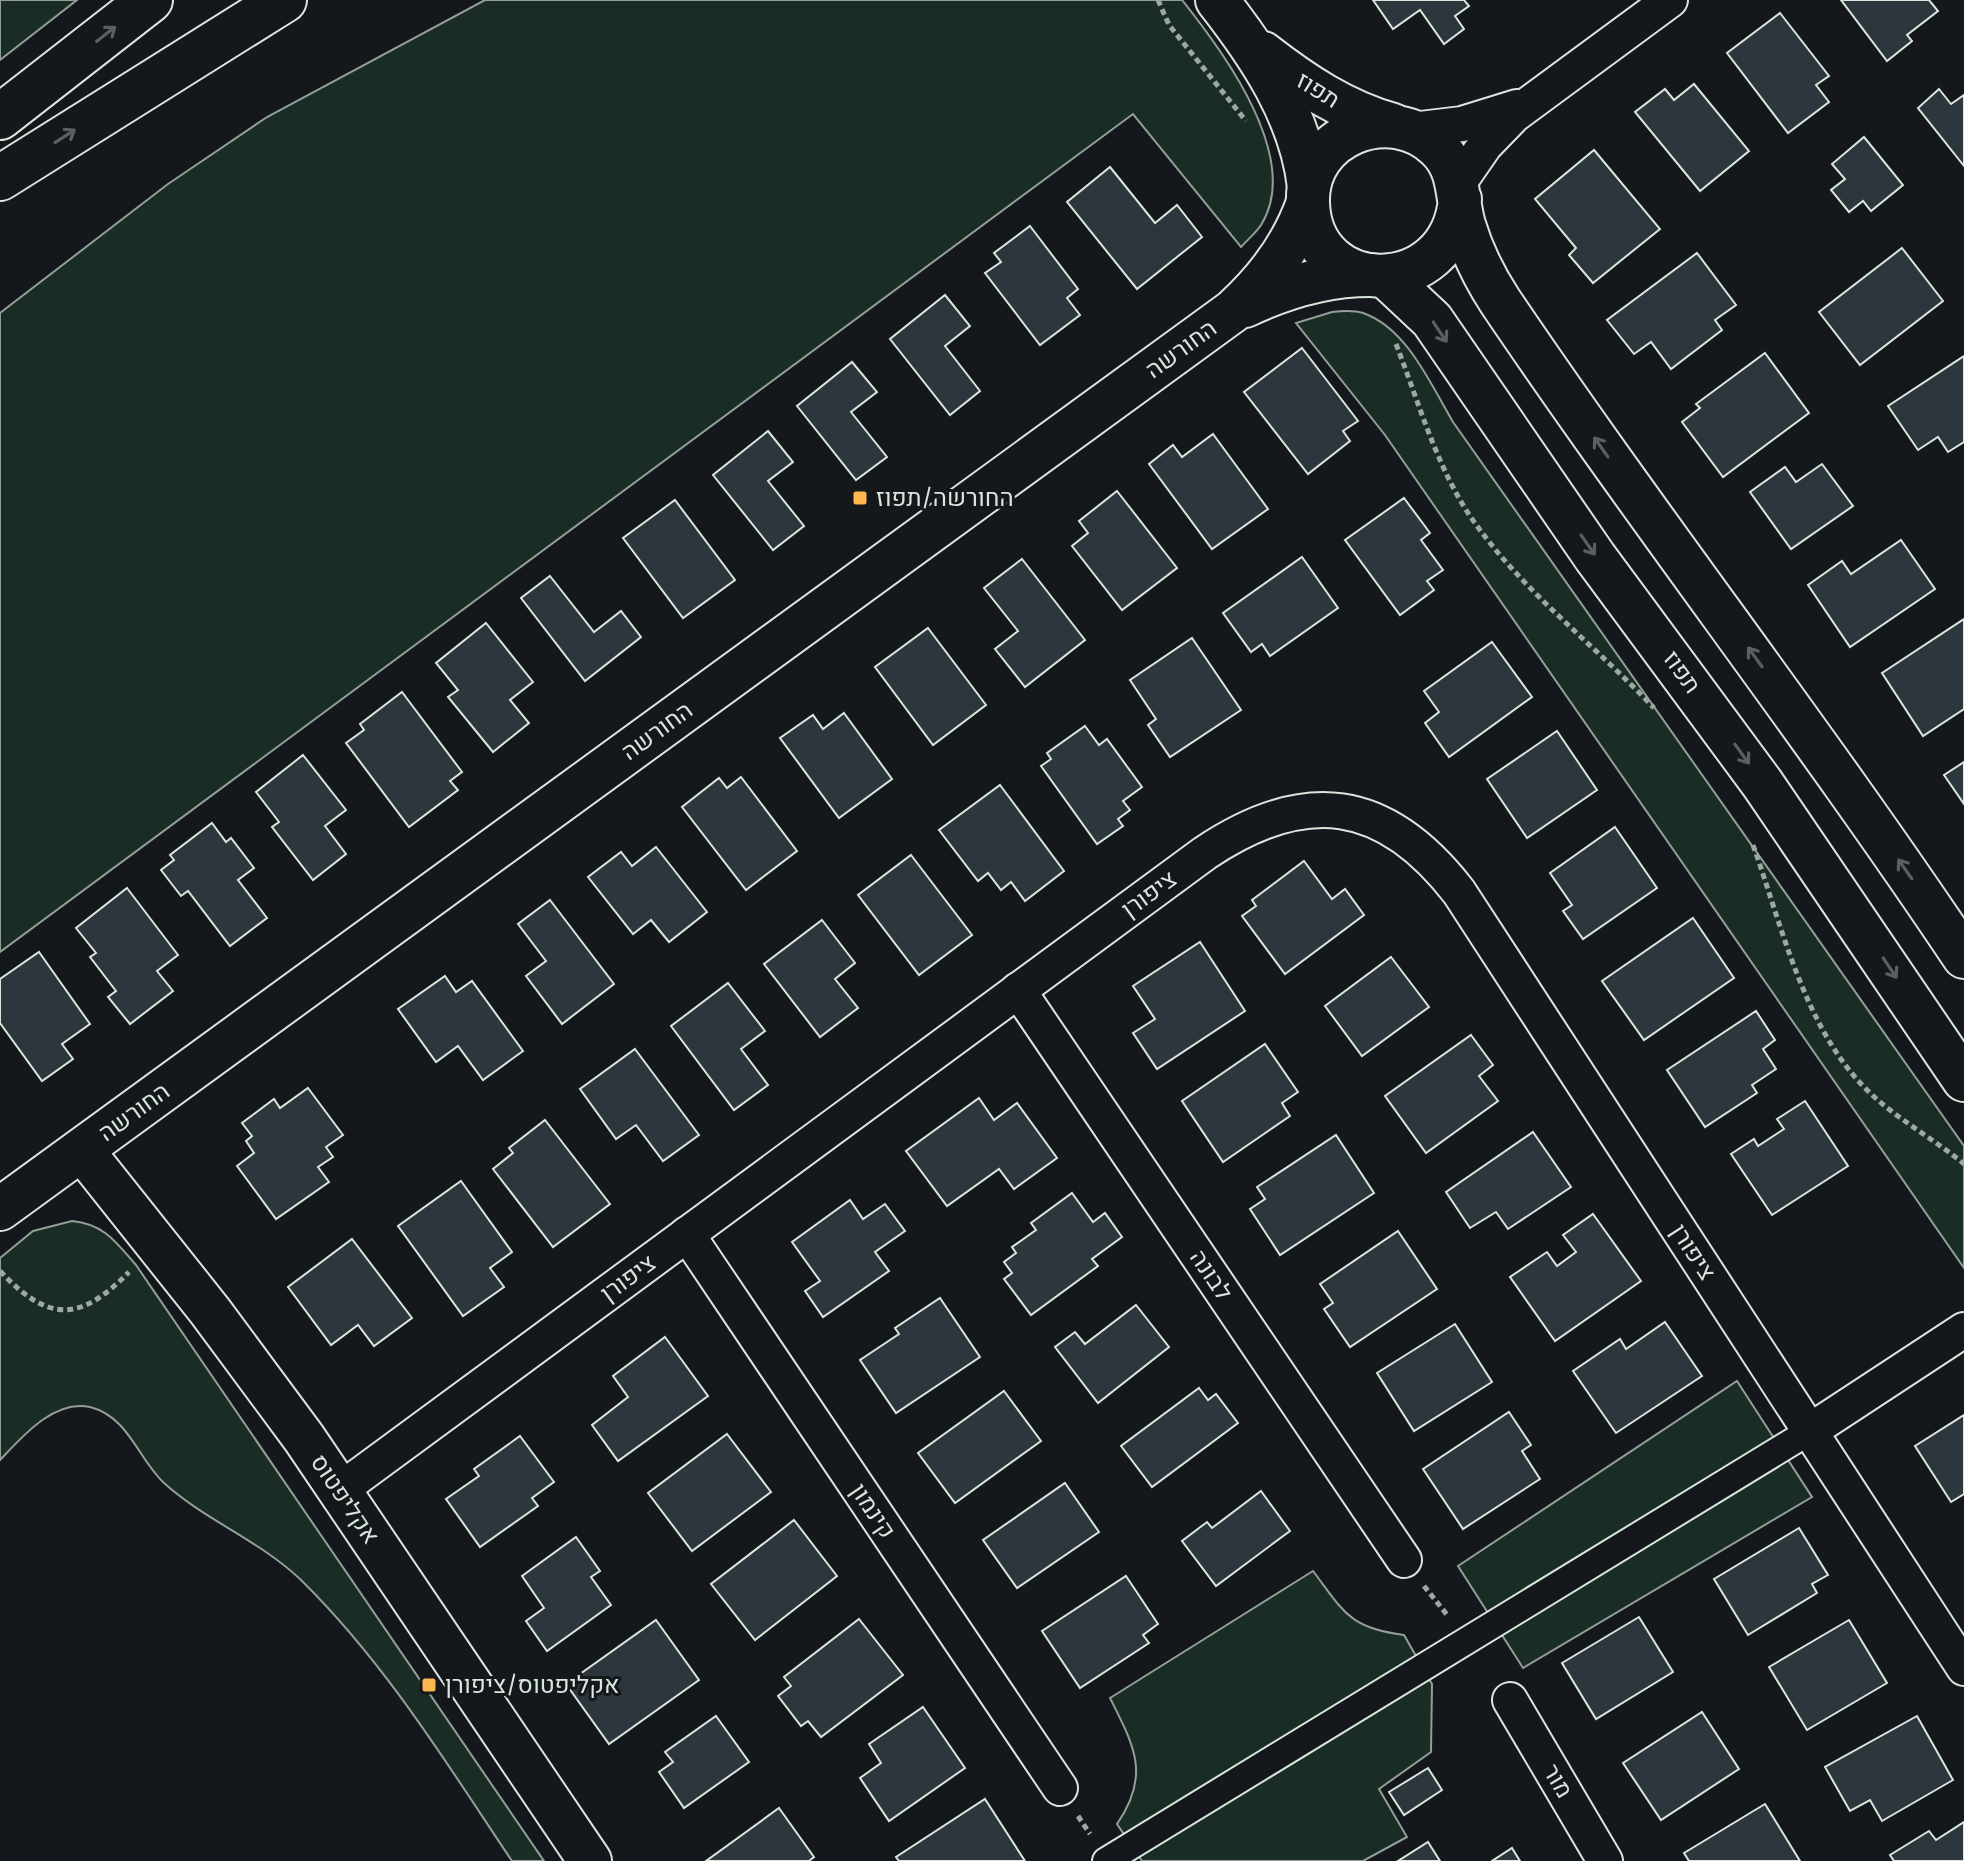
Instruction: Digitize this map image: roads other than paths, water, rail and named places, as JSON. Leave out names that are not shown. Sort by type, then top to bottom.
[{"type":"highway","points":[[0,117],[150,0]]},
{"type":"highway","points":[[0,178],[284,0]]},
{"type":"street","name":"תפוז","points":[[1217,0],[1247,38],[1294,126],[1306,164],[1308,194]]},
{"type":"street","points":[[1535,98],[1478,120],[1405,128],[1367,127],[1340,139],[1320,159],[1308,194],[1314,232],[1331,256],[1355,271],[1378,276],[1415,270],[1438,254],[1455,229],[1459,192],[1494,134],[1535,98],[1670,0]]},
{"type":"street","name":"תפוז","points":[[1247,38],[1328,99],[1368,118],[1405,128]]},
{"type":"street","points":[[1405,128],[1446,157],[1459,192],[1469,240],[1503,306],[1650,517],[1817,744],[1964,957]]},
{"type":"street","name":"החורשה","points":[[0,1209],[1233,311],[1262,283],[1286,250],[1308,194]]},
{"type":"street","name":"החורשה","points":[[1233,311],[1309,282],[1344,275],[1378,276]]},
{"type":"street","name":"תפוז","points":[[1378,276],[1432,320],[1595,557],[1762,783],[1964,1080]]},
{"type":"street","name":"ציפורן","points":[[340,1490],[1237,831],[1271,817],[1306,810],[1341,811],[1374,820],[1406,836],[1435,860],[1459,892],[1964,1668]]},
{"type":"street","name":"לבונה","points":[[1018,990],[1404,1560]]},
{"type":"street","name":"אקליפטוס","points":[[82,1150],[273,1395],[590,1861]]},
{"type":"street","name":"קינמון","points":[[687,1234],[1060,1788]]},
{"type":"street","points":[[1106,1860],[1810,1431],[1964,1330]]},
{"type":"street","name":"מור","points":[[1510,1700],[1605,1861]]},
{"type":"place","name":"החורשה/תפוז","points":[[860,498]]},
{"type":"place","name":"אקליפטוס/ציפורן","points":[[429,1685]]}]
